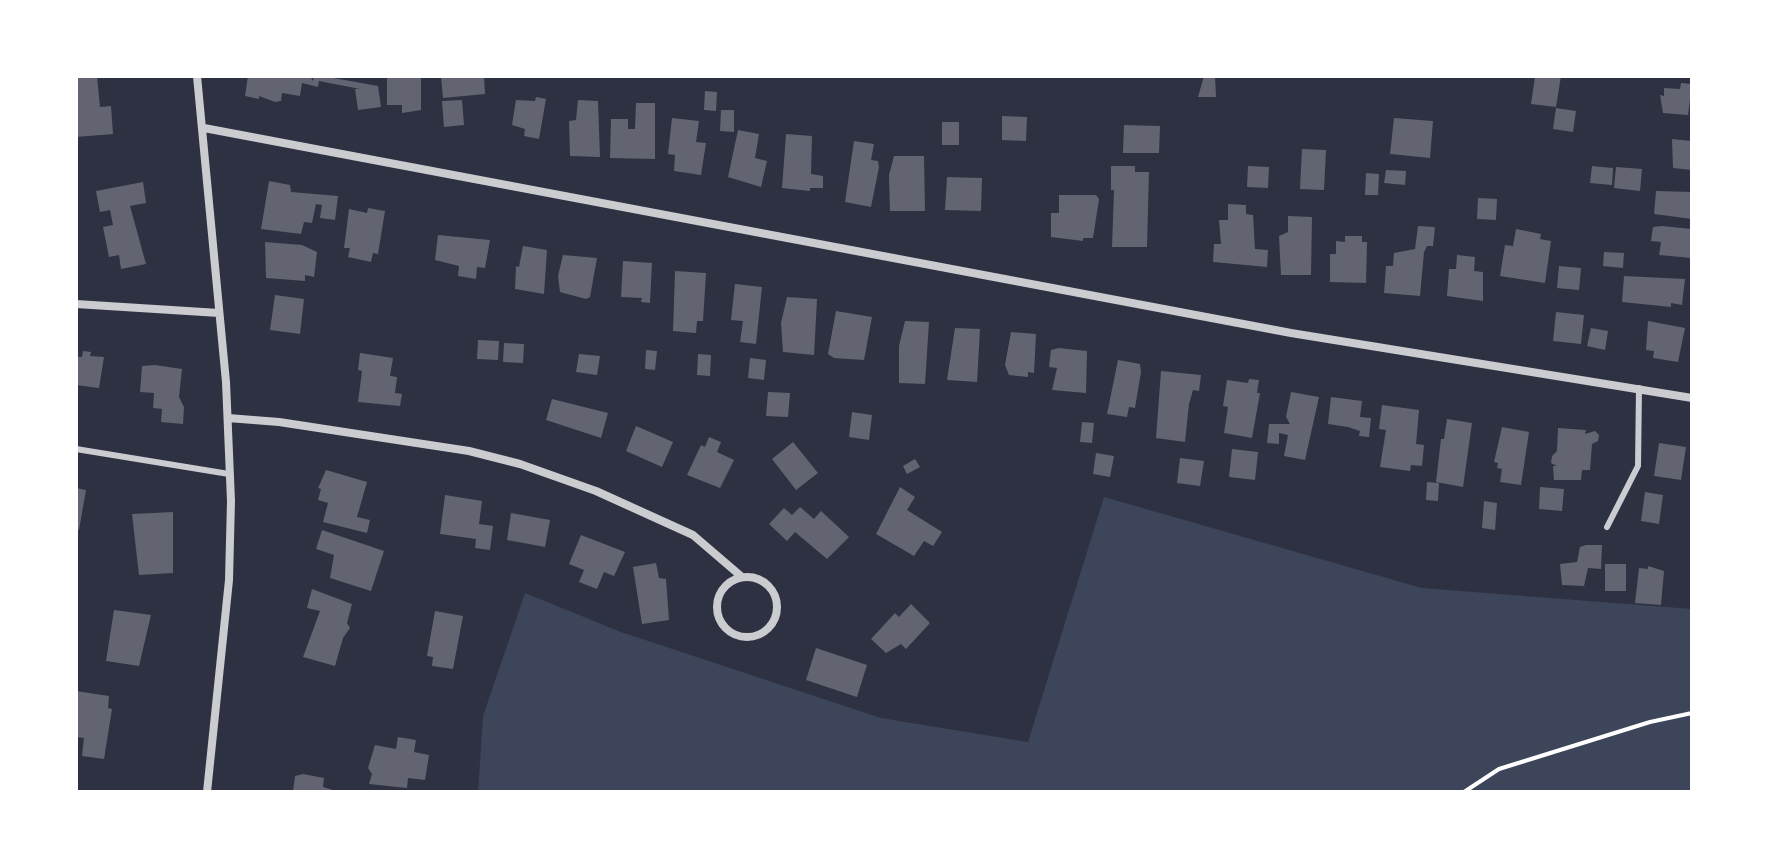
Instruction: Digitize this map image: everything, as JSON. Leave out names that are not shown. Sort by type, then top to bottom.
[{"type":"street","points":[[197,76],[228,418],[229,474],[229,580],[207,792]]},
{"type":"street","points":[[204,128],[1291,333],[1692,398]]},
{"type":"street","points":[[76,304],[219,313]]},
{"type":"street","points":[[228,418],[279,422],[469,451],[520,464],[596,491],[693,535],[742,577],[752,577],[770,588],[777,606],[770,626],[753,636],[744,637],[726,629],[717,612],[717,603],[725,586],[742,577]]},
{"type":"lane","points":[[1607,527],[1638,466],[1639,388]]},
{"type":"lane","points":[[76,449],[229,474]]},
{"type":"path","points":[[1464,792],[1499,769],[1650,722],[1692,713]]},
{"type":"shaded area","points":[[1104,497],[1422,588],[1692,609],[1692,792],[478,792],[483,716],[525,593],[621,632],[881,718],[1028,742]]},
{"type":"building","points":[[76,76],[97,76],[100,107],[111,106],[113,134],[76,137]]},
{"type":"building","points":[[248,76],[310,76],[313,81],[314,76],[322,76],[378,86],[381,107],[358,110],[355,89],[360,89],[319,81],[318,87],[302,83],[300,96],[282,93],[281,101],[245,96]]},
{"type":"building","points":[[387,76],[421,76],[421,110],[402,113],[402,105],[387,105]]},
{"type":"building","points":[[441,76],[484,76],[485,94],[443,98]]},
{"type":"building","points":[[1204,76],[1215,76],[1216,97],[1198,97]]},
{"type":"building","points":[[1561,76],[1556,107],[1531,104],[1535,77]]},
{"type":"building","points":[[1681,83],[1692,84],[1688,115],[1663,113],[1660,95],[1664,96],[1664,88],[1680,89]]},
{"type":"building","points":[[705,91],[717,92],[716,111],[704,110]]},
{"type":"building","points":[[536,97],[546,99],[539,139],[524,136],[525,129],[512,125],[516,100],[535,101]]},
{"type":"building","points":[[462,100],[464,125],[444,127],[442,101]]},
{"type":"building","points":[[578,100],[598,101],[600,157],[570,156],[569,121],[576,120]]},
{"type":"building","points":[[636,103],[655,103],[655,159],[610,158],[611,119],[628,119],[628,129],[635,129]]},
{"type":"building","points":[[1556,108],[1576,111],[1573,132],[1553,129]]},
{"type":"building","points":[[721,110],[734,110],[734,132],[720,131]]},
{"type":"building","points":[[1002,116],[1027,117],[1026,141],[1002,140]]},
{"type":"building","points":[[672,118],[699,121],[696,142],[706,143],[701,175],[674,171],[675,155],[668,154]]},
{"type":"building","points":[[1394,118],[1433,121],[1430,158],[1390,154]]},
{"type":"building","points":[[942,122],[959,122],[959,145],[942,145]]},
{"type":"building","points":[[1124,125],[1160,126],[1159,153],[1123,153]]},
{"type":"building","points":[[738,130],[759,134],[755,158],[767,161],[761,187],[728,177]]},
{"type":"building","points":[[786,134],[812,136],[811,174],[823,176],[823,188],[810,188],[810,191],[782,188]]},
{"type":"building","points":[[1672,139],[1692,141],[1692,170],[1673,168]]},
{"type":"building","points":[[854,141],[874,144],[871,160],[878,161],[879,167],[871,207],[845,202]]},
{"type":"building","points":[[1302,149],[1326,150],[1324,190],[1300,189]]},
{"type":"building","points":[[894,156],[924,156],[925,211],[890,211],[889,175]]},
{"type":"building","points":[[1111,166],[1135,166],[1135,172],[1149,172],[1147,247],[1112,247],[1114,190],[1111,190]]},
{"type":"building","points":[[1248,166],[1269,167],[1268,188],[1247,187]]},
{"type":"building","points":[[1592,166],[1613,168],[1612,185],[1590,183]]},
{"type":"building","points":[[1616,167],[1642,169],[1640,191],[1614,188]]},
{"type":"building","points":[[1386,170],[1406,171],[1405,185],[1384,183]]},
{"type":"building","points":[[1366,173],[1379,174],[1378,195],[1365,195]]},
{"type":"building","points":[[947,177],[982,178],[981,211],[945,210]]},
{"type":"building","points":[[269,181],[290,185],[291,192],[338,196],[335,220],[320,218],[322,205],[316,204],[312,223],[304,222],[301,234],[261,229]]},
{"type":"building","points":[[143,182],[146,203],[130,206],[146,264],[121,269],[119,255],[109,257],[103,227],[113,225],[110,210],[100,212],[96,191]]},
{"type":"building","points":[[1656,191],[1692,192],[1692,219],[1654,214]]},
{"type":"building","points":[[1059,195],[1096,195],[1099,199],[1093,238],[1083,238],[1083,241],[1051,237],[1051,213],[1059,213]]},
{"type":"building","points":[[1478,198],[1497,199],[1496,220],[1477,219]]},
{"type":"building","points":[[1228,204],[1246,205],[1246,214],[1253,215],[1255,249],[1268,250],[1267,267],[1213,262],[1214,244],[1221,244],[1219,220],[1228,220]]},
{"type":"building","points":[[368,208],[385,211],[378,254],[373,253],[371,262],[348,257],[350,248],[344,248],[349,209],[367,213]]},
{"type":"building","points":[[1288,216],[1312,217],[1311,275],[1281,275],[1279,236],[1288,232]]},
{"type":"building","points":[[1418,226],[1435,227],[1433,246],[1427,246],[1424,252],[1420,296],[1384,293],[1386,266],[1393,266],[1394,253],[1415,249]]},
{"type":"building","points":[[1653,227],[1692,229],[1692,258],[1659,255],[1661,242],[1651,241]]},
{"type":"building","points":[[1516,229],[1541,234],[1540,239],[1551,241],[1545,283],[1500,276],[1505,245],[1513,246]]},
{"type":"building","points":[[438,235],[490,240],[485,268],[477,267],[476,279],[458,276],[459,266],[435,260]]},
{"type":"building","points":[[1345,236],[1362,236],[1362,242],[1367,242],[1366,283],[1330,282],[1330,254],[1336,254],[1336,241],[1345,242]]},
{"type":"building","points":[[265,242],[302,245],[317,252],[314,277],[305,275],[305,281],[266,278]]},
{"type":"building","points":[[523,246],[547,250],[544,294],[515,289],[516,266],[519,267]]},
{"type":"building","points":[[1604,252],[1624,253],[1623,268],[1603,266]]},
{"type":"building","points":[[563,255],[597,258],[590,297],[586,299],[560,292],[558,276]]},
{"type":"building","points":[[1457,255],[1475,257],[1474,271],[1483,272],[1483,301],[1447,296],[1449,269],[1456,269]]},
{"type":"building","points":[[623,261],[652,263],[650,303],[641,302],[642,298],[621,297]]},
{"type":"building","points":[[1559,266],[1581,268],[1579,290],[1557,288]]},
{"type":"building","points":[[675,271],[706,273],[703,321],[697,321],[696,333],[673,331]]},
{"type":"building","points":[[1624,276],[1685,279],[1682,305],[1671,303],[1671,307],[1622,302]]},
{"type":"building","points":[[735,284],[762,287],[756,344],[740,342],[743,321],[731,320]]},
{"type":"building","points":[[275,295],[304,299],[300,334],[270,330]]},
{"type":"building","points":[[787,297],[817,299],[814,355],[783,352],[781,323]]},
{"type":"building","points":[[836,311],[872,317],[864,360],[834,358],[828,354]]},
{"type":"building","points":[[1556,312],[1584,315],[1581,344],[1553,341]]},
{"type":"building","points":[[905,321],[929,322],[925,384],[899,383],[899,346]]},
{"type":"building","points":[[1648,321],[1685,328],[1678,362],[1653,358],[1654,351],[1646,350]]},
{"type":"building","points":[[955,328],[980,329],[977,382],[947,380]]},
{"type":"building","points":[[1591,328],[1608,331],[1605,350],[1587,346]]},
{"type":"building","points":[[1011,332],[1036,334],[1034,373],[1028,372],[1028,377],[1009,375],[1005,365]]},
{"type":"building","points":[[478,340],[499,341],[498,360],[477,359]]},
{"type":"building","points":[[504,343],[524,344],[523,363],[503,362]]},
{"type":"building","points":[[646,350],[657,351],[655,370],[645,369]]},
{"type":"building","points":[[1051,350],[1087,351],[1086,393],[1052,390],[1057,368],[1049,367]]},
{"type":"building","points":[[83,351],[91,352],[90,356],[104,357],[99,388],[76,385],[76,357],[82,357]]},
{"type":"building","points":[[360,353],[393,358],[390,376],[397,377],[395,393],[402,394],[400,406],[358,402],[362,371],[358,370]]},
{"type":"building","points":[[579,354],[600,356],[597,375],[576,372]]},
{"type":"building","points":[[698,354],[711,355],[710,376],[697,375]]},
{"type":"building","points":[[750,358],[766,360],[764,380],[748,378]]},
{"type":"building","points":[[1118,360],[1140,364],[1135,408],[1129,407],[1127,417],[1107,414]]},
{"type":"building","points":[[142,366],[182,369],[179,397],[184,407],[183,424],[161,422],[162,409],[153,408],[154,393],[140,392]]},
{"type":"building","points":[[1161,371],[1201,375],[1199,391],[1193,390],[1189,404],[1185,442],[1156,438]]},
{"type":"building","points":[[1249,379],[1259,380],[1257,393],[1260,393],[1252,438],[1224,433],[1228,407],[1223,406],[1227,380],[1248,383]]},
{"type":"building","points":[[768,392],[790,393],[788,417],[766,416]]},
{"type":"building","points":[[1291,392],[1319,397],[1305,460],[1284,456],[1288,435],[1279,433],[1279,444],[1267,443],[1269,424],[1290,424],[1286,417]]},
{"type":"building","points":[[1331,397],[1362,401],[1360,417],[1371,418],[1369,437],[1359,436],[1360,431],[1348,427],[1328,424]]},
{"type":"building","points":[[552,399],[608,413],[601,438],[546,420]]},
{"type":"building","points":[[1382,405],[1419,410],[1416,444],[1424,445],[1422,466],[1411,465],[1410,471],[1380,467],[1386,430],[1379,429]]},
{"type":"building","points":[[852,412],[872,415],[869,440],[849,437]]},
{"type":"building","points":[[1447,419],[1472,423],[1463,487],[1436,482],[1441,439],[1444,439]]},
{"type":"building","points":[[1082,422],[1094,423],[1092,443],[1080,442]]},
{"type":"building","points":[[636,426],[673,442],[662,467],[626,451]]},
{"type":"building","points":[[1502,427],[1529,432],[1521,485],[1500,482],[1502,469],[1497,468],[1498,463],[1494,462]]},
{"type":"building","points":[[1558,428],[1586,430],[1585,434],[1595,431],[1599,435],[1598,441],[1592,444],[1590,470],[1582,470],[1581,480],[1554,480],[1553,466],[1557,466],[1551,463],[1557,451]]},
{"type":"building","points":[[709,437],[721,442],[717,452],[734,460],[720,488],[687,475],[701,445],[705,447]]},
{"type":"building","points":[[793,442],[818,473],[796,490],[772,459]]},
{"type":"building","points":[[1659,443],[1686,447],[1681,480],[1654,476]]},
{"type":"building","points":[[1232,449],[1258,452],[1255,480],[1229,477]]},
{"type":"building","points":[[1096,453],[1114,456],[1110,477],[1093,474]]},
{"type":"building","points":[[1180,458],[1204,461],[1200,486],[1177,483]]},
{"type":"building","points":[[915,459],[920,467],[907,474],[903,466]]},
{"type":"building","points":[[326,470],[367,482],[357,517],[370,520],[367,533],[323,522],[328,503],[318,500],[321,489],[318,488]]},
{"type":"building","points":[[1427,482],[1439,483],[1438,501],[1426,500]]},
{"type":"building","points":[[900,487],[915,497],[907,510],[942,532],[933,546],[924,541],[914,556],[876,534]]},
{"type":"building","points":[[1540,487],[1564,489],[1562,511],[1539,509]]},
{"type":"building","points":[[76,488],[86,490],[79,530],[76,529]]},
{"type":"building","points":[[1645,492],[1663,495],[1659,524],[1641,521]]},
{"type":"building","points":[[445,495],[482,501],[479,524],[493,526],[490,550],[475,548],[476,539],[440,534]]},
{"type":"building","points":[[1484,501],[1497,503],[1495,530],[1482,528]]},
{"type":"building","points":[[800,507],[814,519],[821,511],[849,537],[827,559],[795,532],[787,541],[769,524],[784,508],[792,515]]},
{"type":"building","points":[[173,512],[173,573],[139,575],[132,514]]},
{"type":"building","points":[[511,513],[550,520],[545,547],[507,540]]},
{"type":"building","points":[[322,530],[384,551],[371,591],[330,578],[334,555],[316,549]]},
{"type":"building","points":[[581,535],[625,552],[614,576],[604,572],[597,589],[579,582],[584,570],[569,564]]},
{"type":"building","points":[[1602,545],[1601,569],[1588,568],[1584,586],[1562,585],[1560,564],[1577,562],[1580,547]]},
{"type":"building","points":[[656,563],[659,578],[666,579],[669,620],[642,624],[633,567]]},
{"type":"building","points":[[1605,564],[1626,564],[1626,591],[1605,591]]},
{"type":"building","points":[[1648,566],[1664,571],[1661,605],[1635,603],[1639,568],[1648,569]]},
{"type":"building","points":[[312,589],[352,604],[347,623],[350,628],[343,638],[335,666],[303,657],[320,611],[307,608]]},
{"type":"building","points":[[911,604],[930,623],[906,649],[901,644],[886,653],[871,639],[895,613],[899,617]]},
{"type":"building","points":[[114,610],[151,615],[139,666],[106,661]]},
{"type":"building","points":[[435,611],[463,616],[453,669],[432,666],[433,657],[427,656]]},
{"type":"building","points":[[816,648],[867,665],[857,697],[806,680]]},
{"type":"building","points":[[76,691],[109,696],[108,708],[112,709],[104,759],[82,756],[84,738],[76,737]]},
{"type":"building","points":[[398,737],[416,740],[414,752],[429,755],[425,780],[408,778],[407,788],[369,784],[372,774],[368,768],[375,745],[396,749]]},
{"type":"building","points":[[303,774],[324,778],[323,787],[339,792],[293,792],[295,776]]}]
